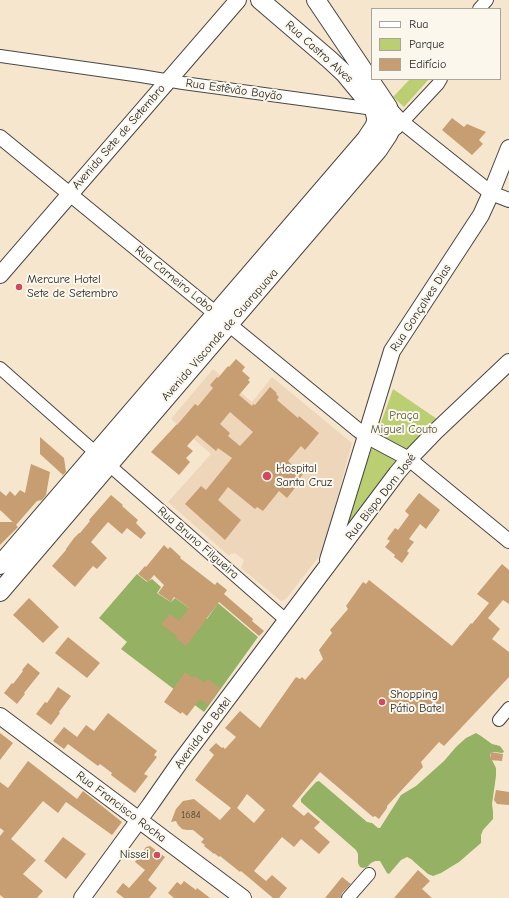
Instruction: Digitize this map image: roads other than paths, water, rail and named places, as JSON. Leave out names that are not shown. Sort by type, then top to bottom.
[{"type":"main road","name":"Avenida Sete de Setembro","points":[[0,275],[238,0]]},
{"type":"main road","name":"Rua Castro Alves","points":[[260,0],[338,67],[381,108]]},
{"type":"main road","points":[[316,0],[381,108],[391,116],[392,126],[378,150]]},
{"type":"main road","name":"Avenida Visconde de Guarapuava","points":[[0,565],[199,359],[222,319],[372,131],[381,108]]},
{"type":"main road","name":"Rua Gonçalves Dias","points":[[326,569],[335,535],[392,351],[481,215],[509,148]]},
{"type":"main road","name":"Avenida Visconde de Guarapuava","points":[[0,592],[102,459],[168,369],[222,319],[378,150]]},
{"type":"main road","points":[[168,369],[199,359]]},
{"type":"main road","name":"Rua Bispo Dom José","points":[[326,569],[409,459],[456,411],[509,362]]},
{"type":"main road","name":"Avenida do Batel","points":[[82,898],[139,821],[180,762],[326,569]]},
{"type":"main road","name":"Rua Francisco Rocha","points":[[0,716],[243,898]]},
{"type":"street","points":[[480,8],[487,0]]},
{"type":"street","name":"Rua Estêvão Bayão","points":[[0,56],[381,108]]},
{"type":"street","name":"Avenida Visconde de Guarapuava","points":[[378,150],[440,80]]},
{"type":"street","points":[[381,108],[402,122],[491,193],[509,200]]},
{"type":"street","name":"Rua Carneiro Lobo","points":[[0,137],[366,436],[409,459],[509,541]]},
{"type":"street","name":"Rua Bruno Filgueira","points":[[0,368],[287,621]]},
{"type":"street","points":[[499,720],[509,708]]},
{"type":"street","points":[[348,898],[369,874]]},
{"type":"place","name":"Mercure Hotel Sete de Setembro","points":[[19,287]]},
{"type":"place","name":"Hospital Santa Cruz","points":[[267,476]]},
{"type":"place","name":"Shopping Pátio Batel","points":[[382,702]]},
{"type":"place","name":"Nissei","points":[[157,855]]},
{"type":"park label","name":"Praça Miguel Couto","points":[[404,423]]}]
